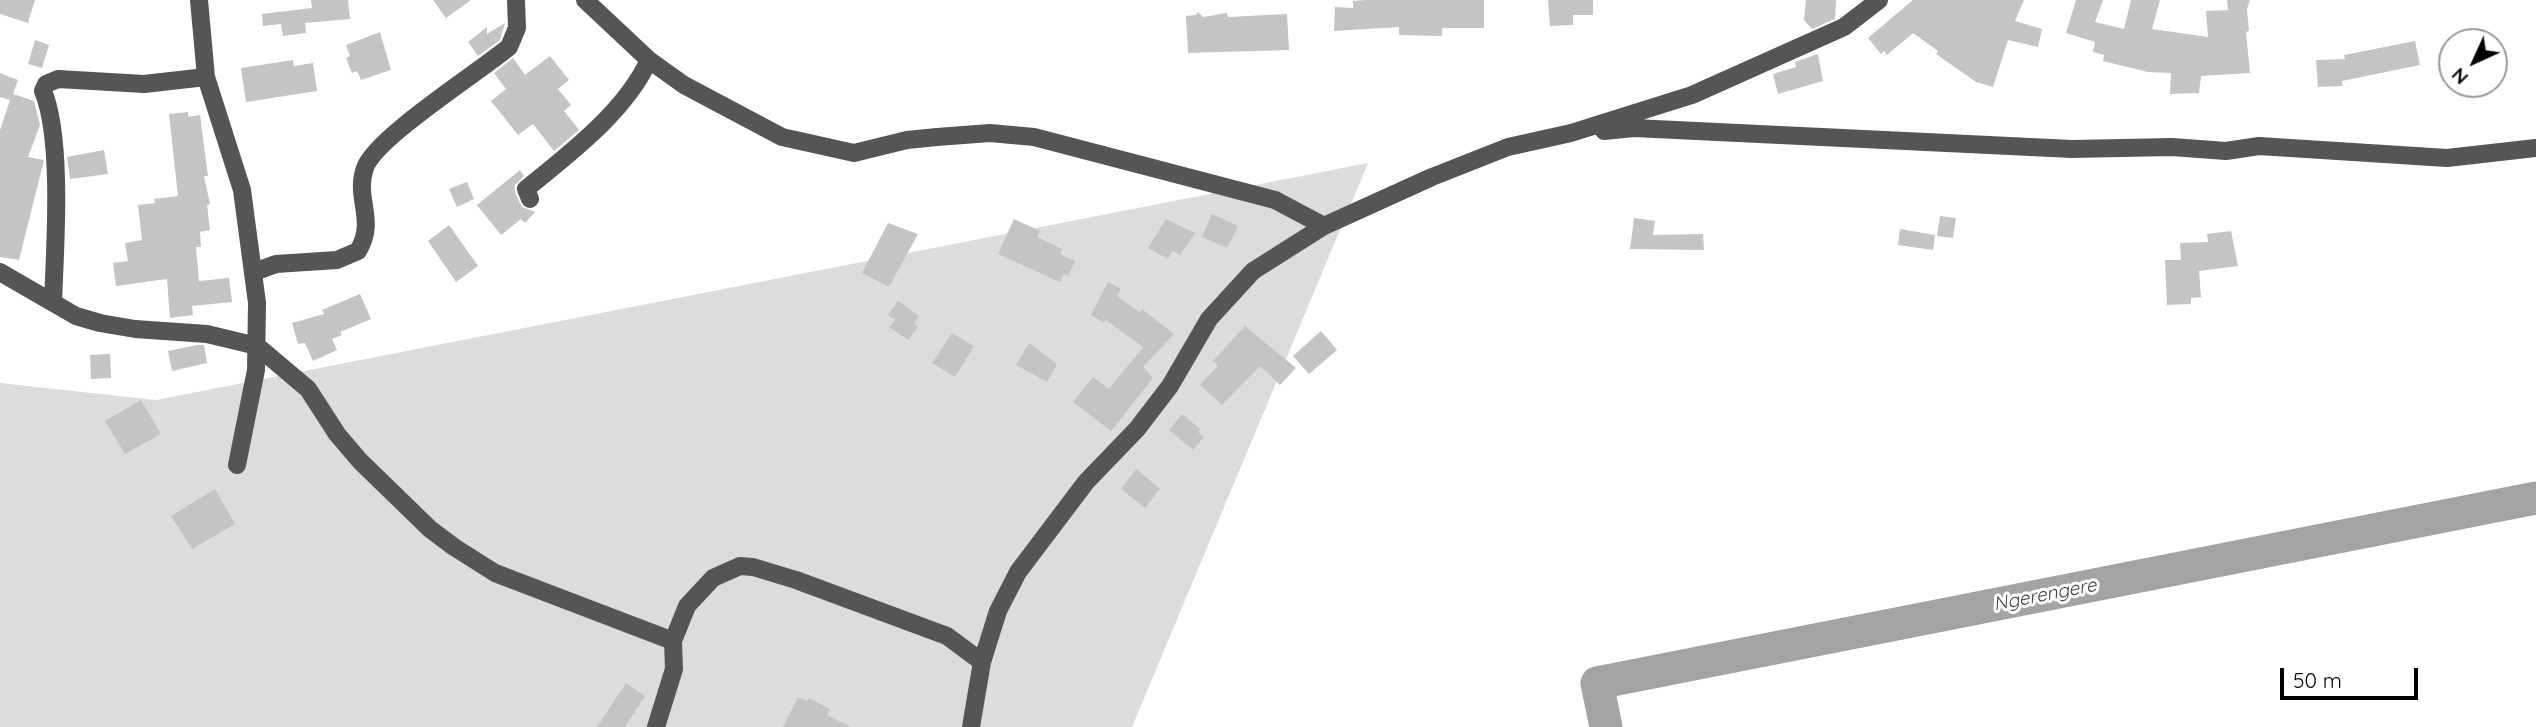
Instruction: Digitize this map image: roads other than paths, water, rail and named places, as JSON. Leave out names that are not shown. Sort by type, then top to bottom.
[{"type":"street","points":[[200,0],[205,77],[242,190],[254,272],[256,370],[237,465]]},
{"type":"street","points":[[254,272],[276,264],[337,260],[358,251],[368,228],[362,185],[369,160],[394,134],[509,47],[517,28],[516,0]]},
{"type":"street","points":[[585,0],[649,60],[684,85],[782,137],[854,153],[937,137],[990,133],[1034,137],[1275,201],[1324,226]]},
{"type":"street","points":[[971,727],[982,662],[998,611],[1018,572],[1086,482],[1137,429],[1170,386],[1209,320],[1253,271],[1324,226],[1432,177],[1508,147],[1571,133],[1692,95],[1844,27],[1879,0]]},
{"type":"street","points":[[530,199],[526,189],[606,117],[638,81],[649,60]]},
{"type":"street","points":[[53,302],[56,241],[53,145],[51,111],[43,91],[46,84],[58,79],[144,84],[205,77]]},
{"type":"street","points":[[1571,133],[1634,128],[2046,148],[2172,147],[2227,151],[2259,146],[2447,158],[2536,148]]},
{"type":"street","points":[[0,272],[76,316],[100,323],[135,329],[207,334],[257,346],[308,389],[337,434],[360,461],[430,529],[454,547],[495,573],[673,641]]},
{"type":"street","points":[[656,727],[674,668],[673,641],[687,606],[713,578],[726,570],[744,566],[796,580],[947,636],[982,662]]},
{"type":"waterway","name":"Ngerengere","points":[[1606,727],[1597,683],[2536,498]]}]
